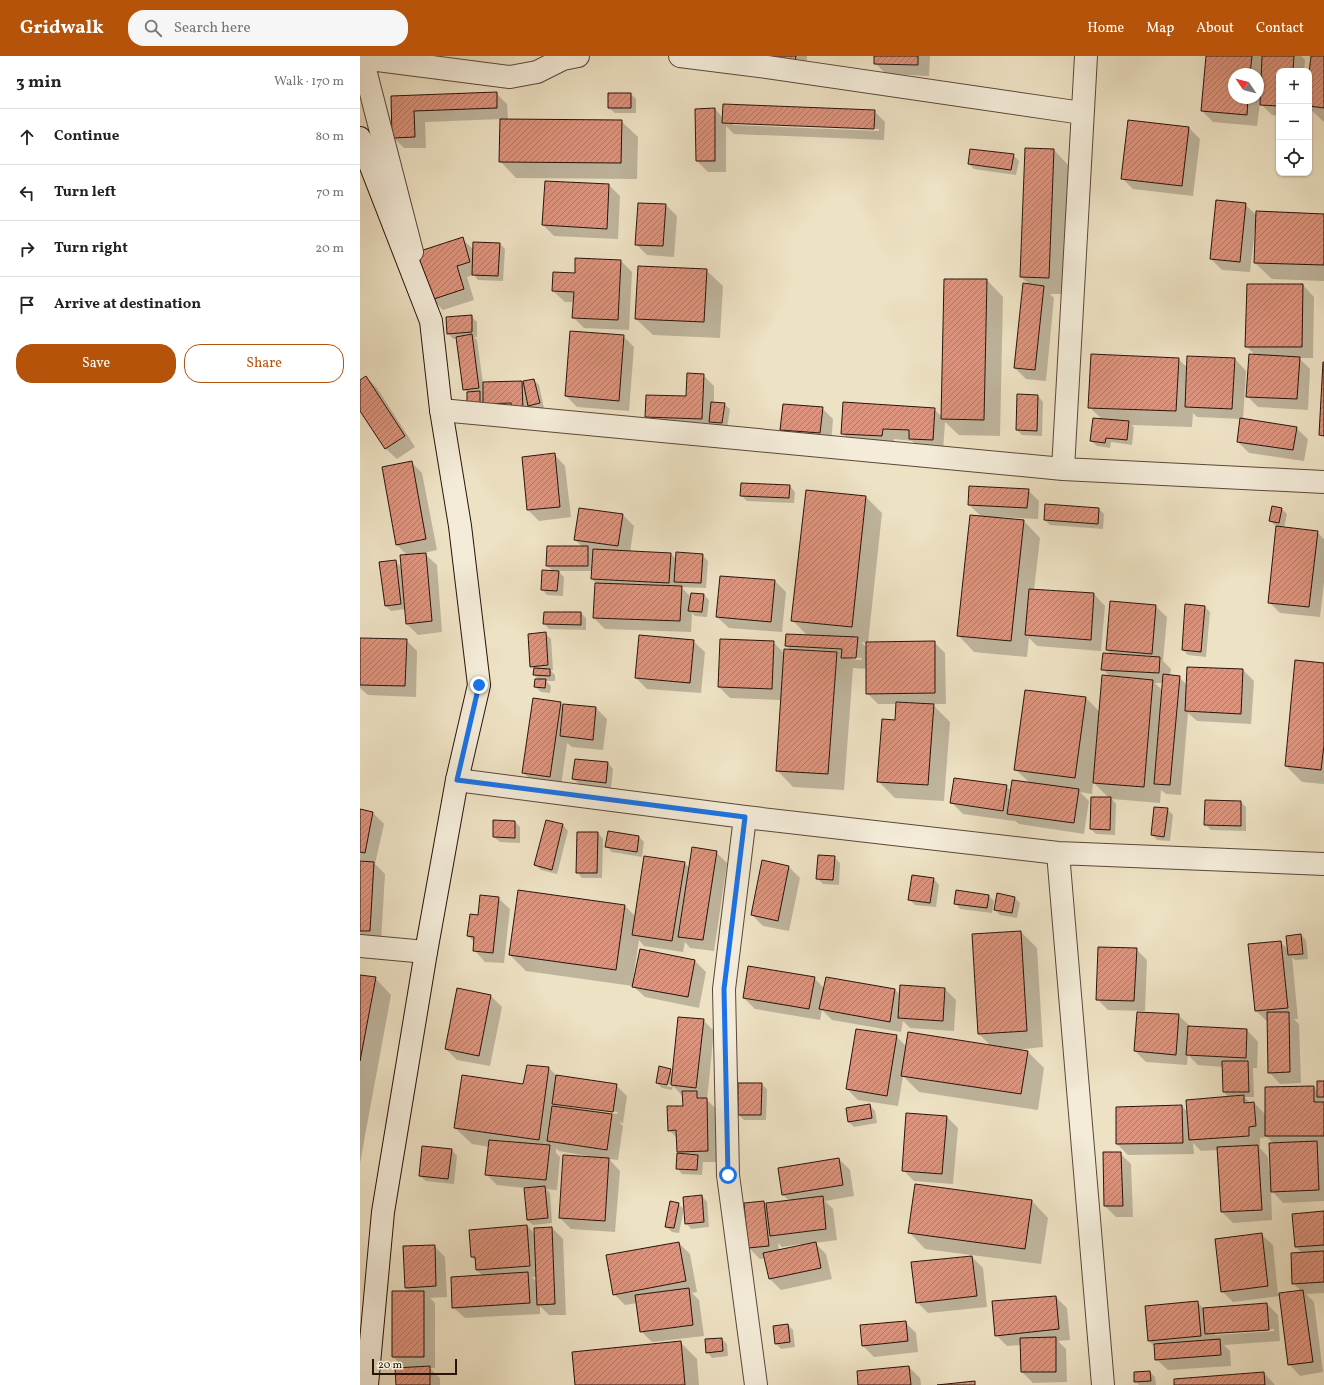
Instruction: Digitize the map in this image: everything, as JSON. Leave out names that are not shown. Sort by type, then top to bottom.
[{"type":"street","points":[[367,1385],[383,1212],[426,952],[457,780],[479,685],[460,526],[441,410],[431,321],[362,58],[510,77],[537,72],[563,59],[578,56]]},
{"type":"street","points":[[680,56],[767,67],[1082,113]]},
{"type":"street","points":[[1063,469],[1086,56]]},
{"type":"street","points":[[360,138],[431,321]]},
{"type":"street","points":[[441,410],[1063,469],[1324,482]]},
{"type":"street","points":[[457,780],[745,817],[1058,853],[1324,864]]},
{"type":"street","points":[[745,817],[724,989],[728,1175],[756,1385]]},
{"type":"street","points":[[1058,853],[1103,1385]]},
{"type":"street","points":[[360,946],[426,952]]},
{"type":"building","points":[[742,56],[796,56],[795,61]]},
{"type":"building","points":[[874,56],[918,56],[918,65],[874,64]]},
{"type":"building","points":[[1206,56],[1252,56],[1251,68],[1228,68],[1228,104],[1248,104],[1247,115],[1201,111]]},
{"type":"building","points":[[1262,56],[1294,56],[1293,68],[1276,68],[1276,106],[1260,105],[1264,104],[1264,68],[1262,68]]},
{"type":"building","points":[[1311,56],[1324,56],[1324,108],[1312,106],[1312,68],[1310,68]]},
{"type":"building","points":[[497,92],[497,108],[414,111],[415,137],[392,138],[391,96]]},
{"type":"building","points":[[608,93],[631,93],[631,108],[608,108]]},
{"type":"building","points":[[723,104],[875,110],[874,129],[722,123]]},
{"type":"building","points":[[715,108],[715,161],[696,161],[695,109]]},
{"type":"building","points":[[500,119],[622,120],[621,163],[499,162]]},
{"type":"building","points":[[1128,120],[1189,127],[1182,186],[1121,179]]},
{"type":"building","points":[[1025,148],[1054,149],[1049,278],[1020,277]]},
{"type":"building","points":[[970,149],[1014,154],[1011,170],[968,164]]},
{"type":"building","points":[[545,181],[609,184],[607,229],[542,225]]},
{"type":"building","points":[[1216,200],[1246,203],[1240,262],[1210,259]]},
{"type":"building","points":[[638,203],[666,204],[663,246],[635,245]]},
{"type":"building","points":[[1256,211],[1324,214],[1324,265],[1254,263]]},
{"type":"building","points":[[463,237],[470,262],[457,266],[464,289],[431,300],[417,252]]},
{"type":"building","points":[[473,242],[500,243],[498,276],[472,275]]},
{"type":"building","points":[[575,258],[621,260],[618,320],[572,318],[574,292],[552,291],[553,272],[575,273]]},
{"type":"building","points":[[638,266],[707,269],[704,322],[635,319]]},
{"type":"building","points":[[944,279],[987,279],[984,420],[941,419]]},
{"type":"building","points":[[1023,283],[1044,286],[1035,370],[1014,368]]},
{"type":"building","points":[[1247,284],[1303,284],[1302,347],[1245,347]]},
{"type":"building","points":[[472,315],[472,332],[447,334],[446,317]]},
{"type":"building","points":[[570,331],[624,335],[619,401],[565,396]]},
{"type":"building","points":[[472,334],[479,388],[463,390],[456,337]]},
{"type":"building","points":[[1091,354],[1179,358],[1176,411],[1088,408]]},
{"type":"building","points":[[1249,354],[1300,357],[1297,399],[1246,397]]},
{"type":"building","points":[[1187,356],[1235,358],[1232,409],[1185,407]]},
{"type":"building","points":[[1324,362],[1324,436],[1319,435]]},
{"type":"building","points":[[687,373],[704,374],[702,419],[645,417],[646,395],[686,396]]},
{"type":"building","points":[[366,376],[405,436],[385,449],[360,411],[360,380]]},
{"type":"building","points":[[534,379],[540,403],[528,406],[523,381]]},
{"type":"building","points":[[522,381],[523,411],[512,411],[511,403],[483,404],[483,382]]},
{"type":"building","points":[[480,391],[480,403],[467,403],[467,392]]},
{"type":"building","points":[[1017,394],[1038,395],[1037,431],[1016,430]]},
{"type":"building","points":[[711,402],[725,403],[722,423],[709,422]]},
{"type":"building","points":[[843,402],[935,408],[933,440],[909,439],[909,430],[883,429],[882,436],[841,434]]},
{"type":"building","points":[[783,404],[823,407],[820,433],[780,430]]},
{"type":"building","points":[[1093,418],[1129,421],[1127,440],[1106,438],[1105,443],[1090,441]]},
{"type":"building","points":[[1240,418],[1297,427],[1293,450],[1237,442]]},
{"type":"building","points":[[555,453],[560,507],[527,510],[522,457]]},
{"type":"building","points":[[412,461],[426,539],[396,545],[382,467]]},
{"type":"building","points":[[741,483],[790,485],[789,498],[740,496]]},
{"type":"building","points":[[969,486],[1029,489],[1027,508],[968,505]]},
{"type":"building","points":[[806,490],[866,496],[852,627],[791,621]]},
{"type":"building","points":[[1045,504],[1099,508],[1098,524],[1044,520]]},
{"type":"building","points":[[1272,506],[1282,508],[1279,523],[1269,521]]},
{"type":"building","points":[[579,508],[623,514],[618,546],[574,540]]},
{"type":"building","points":[[970,515],[1024,520],[1011,641],[957,636]]},
{"type":"building","points":[[1276,526],[1318,531],[1309,607],[1268,603]]},
{"type":"building","points":[[547,546],[588,546],[588,566],[546,566]]},
{"type":"building","points":[[593,549],[671,553],[669,583],[591,579]]},
{"type":"building","points":[[676,552],[703,554],[701,583],[674,582]]},
{"type":"building","points":[[426,553],[432,621],[406,624],[400,555]]},
{"type":"building","points":[[396,560],[401,604],[385,606],[379,562]]},
{"type":"building","points":[[542,570],[559,571],[557,591],[541,590]]},
{"type":"building","points":[[720,576],[775,580],[771,622],[716,617]]},
{"type":"building","points":[[595,583],[682,586],[680,621],[593,618]]},
{"type":"building","points":[[1029,589],[1094,593],[1091,640],[1025,635]]},
{"type":"building","points":[[691,593],[704,594],[702,612],[688,611]]},
{"type":"building","points":[[1110,601],[1156,605],[1152,654],[1106,650]]},
{"type":"building","points":[[1185,604],[1205,606],[1201,652],[1182,650]]},
{"type":"building","points":[[544,612],[581,612],[581,625],[543,624]]},
{"type":"building","points":[[546,632],[548,665],[530,667],[528,634]]},
{"type":"building","points":[[786,634],[858,637],[856,658],[841,658],[842,649],[785,646]]},
{"type":"building","points":[[639,635],[694,640],[690,683],[635,678]]},
{"type":"building","points":[[360,638],[407,639],[405,686],[360,685]]},
{"type":"building","points":[[720,639],[774,641],[772,689],[718,687]]},
{"type":"building","points":[[935,641],[935,693],[866,694],[866,642]]},
{"type":"building","points":[[784,649],[837,652],[828,774],[776,771]]},
{"type":"building","points":[[1103,653],[1160,657],[1159,673],[1101,670]]},
{"type":"building","points":[[1295,660],[1324,663],[1324,745],[1321,770],[1285,766]]},
{"type":"building","points":[[1187,667],[1243,669],[1241,714],[1185,711]]},
{"type":"building","points":[[534,668],[550,669],[550,676],[533,675]]},
{"type":"building","points":[[1163,674],[1180,676],[1170,785],[1154,784]]},
{"type":"building","points":[[1102,675],[1153,680],[1144,787],[1093,783]]},
{"type":"building","points":[[535,679],[546,679],[545,688],[534,687]]},
{"type":"building","points":[[1025,690],[1086,697],[1075,778],[1014,770]]},
{"type":"building","points":[[533,698],[561,702],[550,777],[522,773]]},
{"type":"building","points":[[896,702],[934,704],[928,785],[877,782],[882,719],[895,720]]},
{"type":"building","points":[[563,704],[596,707],[593,740],[560,736]]},
{"type":"building","points":[[575,759],[608,762],[606,783],[572,779]]},
{"type":"building","points":[[954,778],[1007,785],[1003,811],[950,803]]},
{"type":"building","points":[[1012,780],[1079,789],[1074,823],[1007,814]]},
{"type":"building","points":[[1091,797],[1111,797],[1110,830],[1090,829]]},
{"type":"building","points":[[1205,800],[1241,801],[1241,826],[1204,825]]},
{"type":"building","points":[[1154,807],[1168,808],[1164,837],[1151,835]]},
{"type":"building","points":[[360,809],[373,812],[365,853],[360,852]]},
{"type":"building","points":[[493,820],[515,821],[515,838],[493,837]]},
{"type":"building","points":[[546,820],[563,824],[552,870],[534,865]]},
{"type":"building","points":[[608,831],[639,836],[637,852],[605,847]]},
{"type":"building","points":[[577,832],[598,832],[597,873],[576,873]]},
{"type":"building","points":[[692,847],[717,851],[703,940],[678,937]]},
{"type":"building","points":[[818,855],[835,856],[833,880],[816,879]]},
{"type":"building","points":[[644,856],[685,862],[672,941],[632,935]]},
{"type":"building","points":[[762,860],[789,866],[778,921],[751,915]]},
{"type":"building","points":[[360,861],[374,862],[370,931],[360,931]]},
{"type":"building","points":[[912,875],[934,878],[930,903],[908,900]]},
{"type":"building","points":[[518,890],[625,905],[616,970],[509,955]]},
{"type":"building","points":[[956,890],[989,895],[987,908],[954,904]]},
{"type":"building","points":[[997,893],[1015,897],[1012,913],[994,910]]},
{"type":"building","points":[[480,895],[499,897],[493,953],[473,951],[474,937],[467,936],[470,914],[478,915]]},
{"type":"building","points":[[1021,931],[1027,1031],[978,1034],[972,934]]},
{"type":"building","points":[[1301,934],[1303,954],[1288,955],[1286,936]]},
{"type":"building","points":[[1281,941],[1288,1008],[1255,1011],[1248,944]]},
{"type":"building","points":[[1098,947],[1137,948],[1134,1001],[1096,1000]]},
{"type":"building","points":[[640,949],[695,960],[688,997],[632,987]]},
{"type":"building","points":[[748,966],[815,977],[809,1009],[743,998]]},
{"type":"building","points":[[360,975],[376,977],[360,1061]]},
{"type":"building","points":[[826,977],[895,989],[890,1022],[819,1009]]},
{"type":"building","points":[[900,985],[945,988],[943,1021],[898,1018]]},
{"type":"building","points":[[457,988],[491,995],[479,1056],[445,1049]]},
{"type":"building","points":[[1137,1012],[1179,1014],[1176,1055],[1134,1051]]},
{"type":"building","points":[[1267,1012],[1289,1012],[1290,1072],[1268,1073]]},
{"type":"building","points":[[678,1017],[704,1019],[696,1088],[671,1085]]},
{"type":"building","points":[[1188,1026],[1247,1029],[1246,1058],[1186,1055]]},
{"type":"building","points":[[856,1029],[897,1035],[887,1096],[846,1089]]},
{"type":"building","points":[[908,1032],[1028,1051],[1021,1094],[901,1076]]},
{"type":"building","points":[[1222,1061],[1248,1061],[1249,1092],[1223,1092]]},
{"type":"building","points":[[527,1065],[549,1067],[539,1140],[454,1128],[462,1075],[523,1084]]},
{"type":"building","points":[[659,1066],[671,1069],[667,1085],[656,1083]]},
{"type":"building","points":[[556,1075],[617,1084],[613,1112],[552,1104]]},
{"type":"building","points":[[1317,1081],[1324,1081],[1324,1097],[1317,1097]]},
{"type":"building","points":[[738,1083],[762,1083],[761,1115],[738,1115]]},
{"type":"building","points":[[1314,1086],[1314,1102],[1324,1102],[1324,1136],[1265,1136],[1265,1087]]},
{"type":"building","points":[[682,1091],[697,1091],[697,1098],[707,1098],[708,1151],[677,1152],[676,1130],[668,1131],[667,1106],[683,1106]]},
{"type":"building","points":[[1244,1095],[1244,1103],[1254,1102],[1256,1126],[1249,1127],[1249,1136],[1189,1140],[1186,1100]]},
{"type":"building","points":[[870,1104],[872,1118],[848,1122],[846,1108]]},
{"type":"building","points":[[1182,1105],[1183,1143],[1116,1144],[1116,1107]]},
{"type":"building","points":[[552,1106],[612,1114],[607,1150],[547,1141]]},
{"type":"building","points":[[906,1113],[947,1116],[942,1174],[902,1171]]},
{"type":"building","points":[[489,1140],[550,1145],[546,1180],[485,1175]]},
{"type":"building","points":[[1317,1141],[1319,1190],[1271,1192],[1269,1143]]},
{"type":"building","points":[[1258,1145],[1262,1210],[1221,1212],[1217,1147]]},
{"type":"building","points":[[422,1146],[452,1149],[448,1179],[419,1176]]},
{"type":"building","points":[[1103,1152],[1121,1152],[1123,1206],[1104,1206]]},
{"type":"building","points":[[677,1153],[698,1155],[697,1170],[676,1169]]},
{"type":"building","points":[[563,1155],[609,1158],[605,1221],[559,1218]]},
{"type":"building","points":[[839,1158],[843,1185],[782,1195],[778,1168]]},
{"type":"building","points":[[915,1184],[1032,1200],[1025,1249],[908,1233]]},
{"type":"building","points":[[545,1186],[548,1218],[527,1220],[524,1188]]},
{"type":"building","points":[[702,1195],[704,1222],[685,1224],[683,1197]]},
{"type":"building","points":[[823,1196],[826,1229],[770,1236],[766,1203]]},
{"type":"building","points":[[670,1201],[679,1203],[674,1228],[665,1227]]},
{"type":"building","points":[[764,1201],[769,1246],[748,1248],[744,1203]]},
{"type":"building","points":[[1324,1211],[1324,1245],[1295,1247],[1292,1214]]},
{"type":"building","points":[[527,1225],[530,1266],[476,1270],[475,1257],[471,1257],[469,1230]]},
{"type":"building","points":[[552,1227],[555,1304],[537,1305],[534,1228]]},
{"type":"building","points":[[1262,1233],[1268,1286],[1221,1292],[1215,1239]]},
{"type":"building","points":[[679,1242],[686,1281],[613,1295],[606,1255]]},
{"type":"building","points":[[816,1242],[821,1268],[769,1279],[763,1253]]},
{"type":"building","points":[[435,1245],[436,1286],[405,1288],[403,1246]]},
{"type":"building","points":[[1324,1251],[1324,1282],[1292,1284],[1291,1253]]},
{"type":"building","points":[[972,1256],[977,1296],[916,1303],[911,1262]]},
{"type":"building","points":[[528,1272],[530,1303],[452,1308],[451,1277]]},
{"type":"building","points":[[689,1288],[693,1325],[640,1332],[635,1295]]},
{"type":"building","points":[[1303,1290],[1313,1362],[1288,1365],[1279,1293]]},
{"type":"building","points":[[392,1291],[424,1291],[424,1357],[392,1357]]},
{"type":"building","points":[[1056,1296],[1059,1329],[995,1336],[992,1301]]},
{"type":"building","points":[[1198,1301],[1201,1336],[1148,1341],[1145,1306]]},
{"type":"building","points":[[1267,1303],[1269,1330],[1205,1334],[1203,1308]]},
{"type":"building","points":[[906,1321],[908,1341],[862,1346],[860,1325]]},
{"type":"building","points":[[788,1324],[790,1342],[775,1344],[773,1326]]},
{"type":"building","points":[[1056,1337],[1056,1372],[1021,1372],[1020,1338]]},
{"type":"building","points":[[722,1338],[723,1351],[706,1353],[705,1339]]},
{"type":"building","points":[[1220,1339],[1221,1355],[1155,1360],[1154,1344]]},
{"type":"building","points":[[681,1341],[685,1385],[575,1385],[572,1352]]},
{"type":"building","points":[[430,1366],[430,1385],[396,1385],[395,1368]]},
{"type":"building","points":[[909,1366],[911,1385],[858,1385],[857,1371]]},
{"type":"building","points":[[1150,1371],[1151,1381],[1134,1382],[1134,1372]]},
{"type":"building","points":[[1264,1372],[1265,1385],[1174,1385],[1174,1379]]},
{"type":"building","points":[[975,1381],[975,1385],[937,1385]]},
{"type":"route","points":[[479,685],[457,780],[745,817],[724,989],[728,1175]]}]
